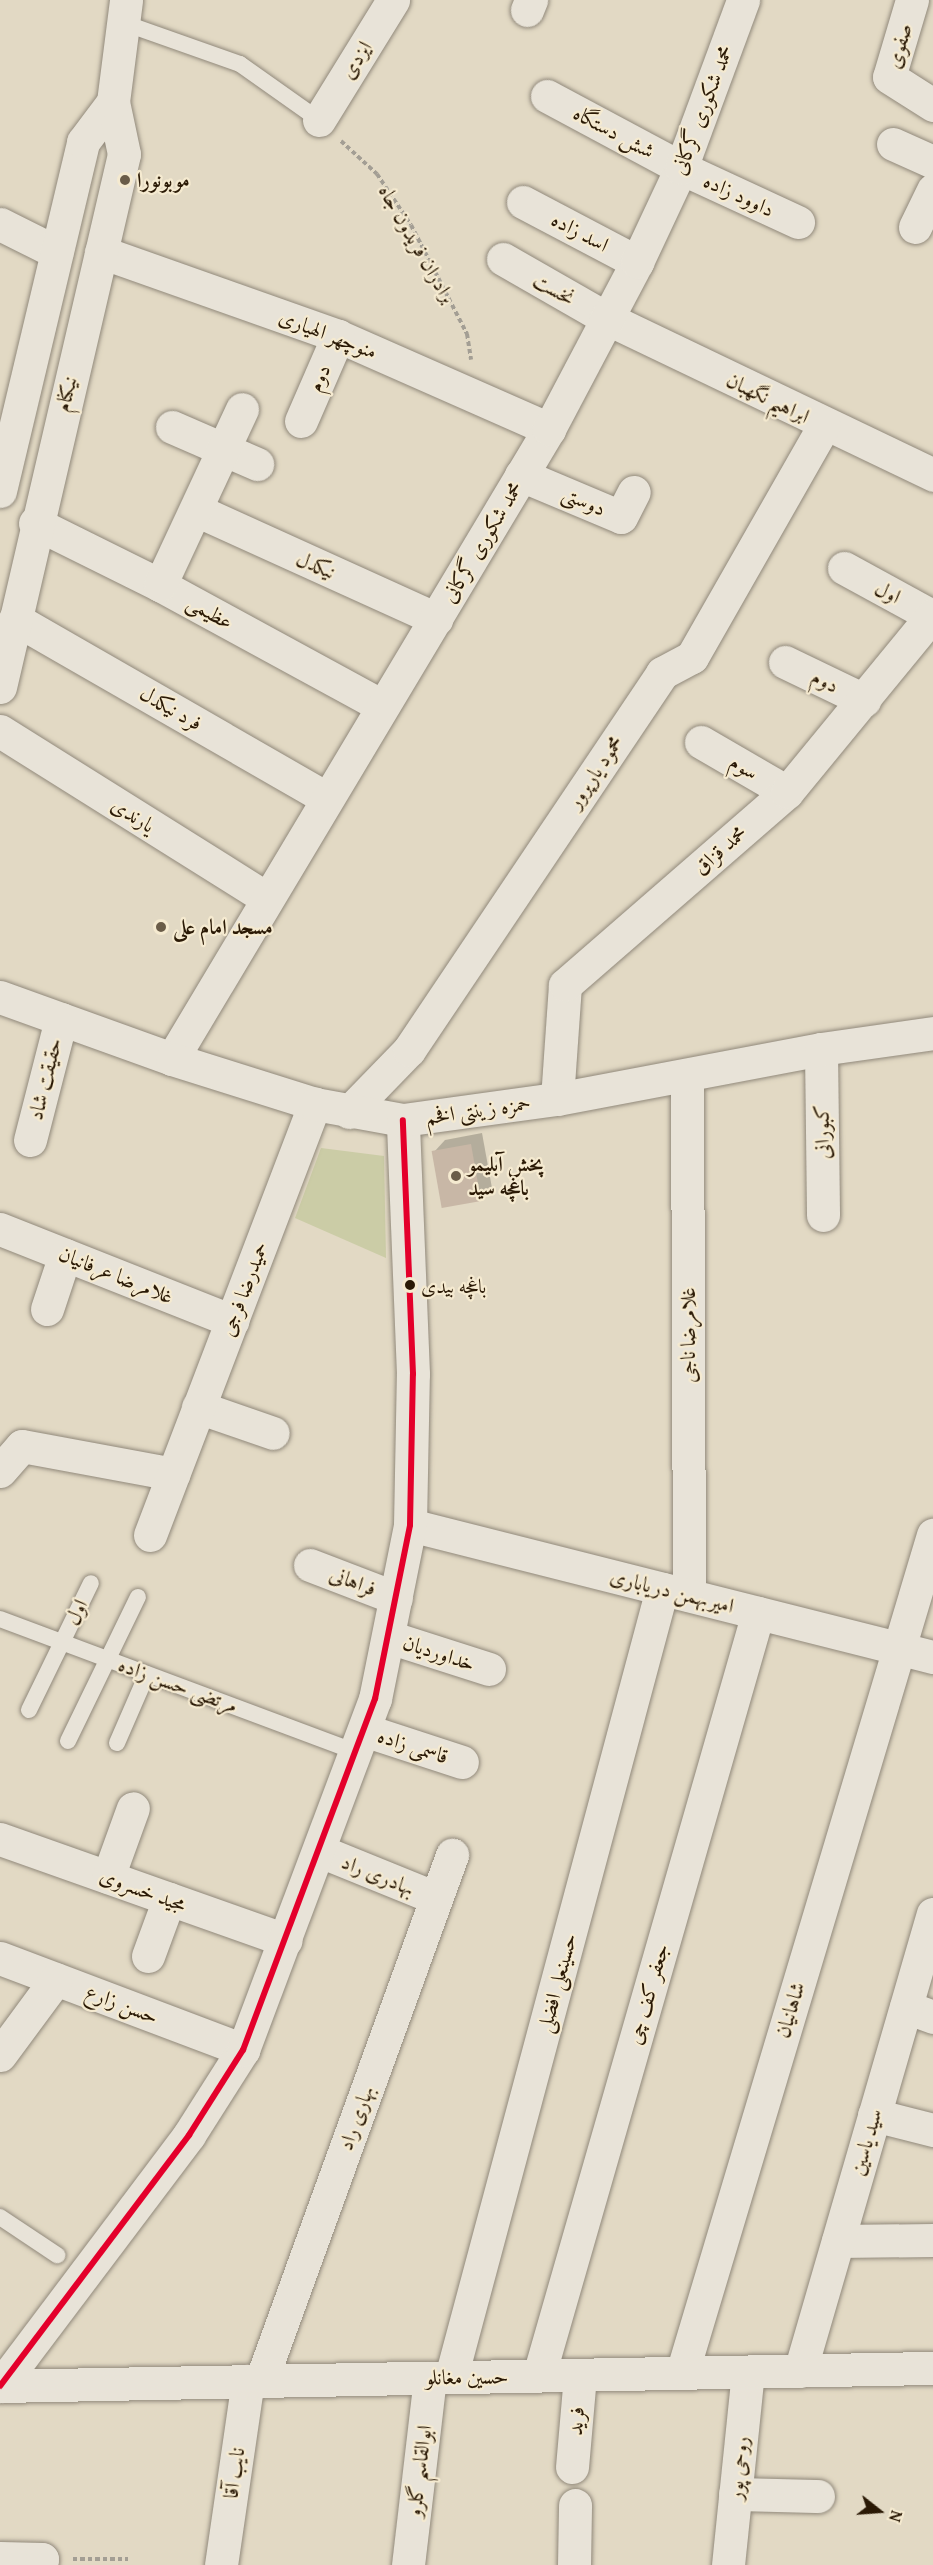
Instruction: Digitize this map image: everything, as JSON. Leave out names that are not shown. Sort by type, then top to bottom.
[{"type":"street","name":"ایزدی","points":[[319,120],[393,0]]},
{"type":"street","name":"صفوی","points":[[912,0],[889,77],[933,105]]},
{"type":"street","name":"محمد شکوری گرکانی","points":[[172,1059],[266,898],[549,429],[637,262],[681,168],[736,2]]},
{"type":"street","name":"نیکنام","points":[[0,687],[35,523],[124,154],[112,102],[125,12]]},
{"type":"street","name":"شش دستگاه","points":[[547,96],[681,168]]},
{"type":"street","name":"نیکنام","points":[[0,490],[6,439],[83,142],[112,102]]},
{"type":"street","points":[[893,144],[933,162]]},
{"type":"street","name":"داوود زاده","points":[[681,168],[798,222]]},
{"type":"street","points":[[915,227],[933,190]]},
{"type":"street","name":"اسد زاده","points":[[523,202],[637,262]]},
{"type":"street","points":[[0,224],[56,252]]},
{"type":"street","name":"منوچهر الهیاری","points":[[101,252],[338,336],[476,394],[549,429]]},
{"type":"street","name":"نخست","points":[[502,259],[606,318]]},
{"type":"street","name":"ابراهیم نگهبان","points":[[606,318],[824,426],[933,475]]},
{"type":"street","name":"دوم","points":[[301,421],[338,336]]},
{"type":"street","points":[[160,585],[242,409]]},
{"type":"street","name":"محمود یارپرور","points":[[349,1112],[409,1050],[662,672],[692,657],[824,426]]},
{"type":"street","points":[[172,427],[257,464]]},
{"type":"street","name":"دوستی","points":[[521,475],[621,517],[634,492]]},
{"type":"street","name":"نیکدل","points":[[196,510],[436,619]]},
{"type":"street","name":"عظیمی","points":[[35,523],[160,585],[382,706]]},
{"type":"street","name":"اول","points":[[844,568],[933,615]]},
{"type":"street","name":"محمد قزاق","points":[[556,1099],[565,985],[787,792],[933,615]]},
{"type":"street","name":"فرد نیکدل","points":[[15,619],[327,798]]},
{"type":"street","name":"دوم","points":[[785,662],[864,700]]},
{"type":"street","name":"یارندی","points":[[0,731],[266,898]]},
{"type":"street","name":"سوم","points":[[701,742],[787,792]]},
{"type":"street","name":"حمزه زینتی افخم","points":[[0,997],[172,1059],[315,1104],[403,1120],[556,1099],[820,1049],[933,1033]]},
{"type":"street","name":"حقیقت شاد","points":[[30,1140],[61,1019]]},
{"type":"street","name":"کبورانی","points":[[820,1049],[823,1215]]},
{"type":"street","name":"غلامرضا ناجی","points":[[675,1592],[687,1075]]},
{"type":"street","name":"حمیدرضا فرجی","points":[[150,1535],[315,1104]]},
{"type":"street","points":[[0,2386],[189,2135],[243,2050],[360,1741],[389,1637],[410,1526],[413,1374],[403,1120]]},
{"type":"street","name":"غلامرضا عرفانیان","points":[[0,1229],[232,1321]]},
{"type":"street","points":[[48,1309],[64,1255]]},
{"type":"street","points":[[198,1407],[273,1433]]},
{"type":"street","points":[[0,1471],[22,1446],[173,1474]]},
{"type":"street","name":"امیربهمن دریاباری","points":[[410,1526],[933,1657]]},
{"type":"street","name":"شاهانیان","points":[[682,2373],[933,1535]]},
{"type":"street","name":"فراهانی","points":[[310,1564],[396,1598]]},
{"type":"street","name":"حسینعلی افضلی","points":[[440,2377],[675,1592]]},
{"type":"street","name":"جعفر کف چی","points":[[539,2375],[758,1613]]},
{"type":"street","name":"خداوردیان","points":[[389,1637],[489,1669]]},
{"type":"street","name":"قاسمی زاده","points":[[360,1741],[462,1762]]},
{"type":"street","points":[[108,1877],[134,1808]]},
{"type":"street","name":"مجید خسروی","points":[[0,1839],[286,1940]]},
{"type":"street","name":"بهادری راد","points":[[320,1851],[436,1898]]},
{"type":"street","name":"بهاری راد","points":[[254,2381],[452,1855]]},
{"type":"street","points":[[148,1956],[169,1899]]},
{"type":"street","name":"سید یاسین","points":[[800,2371],[874,2115],[919,2012],[933,1914]]},
{"type":"street","name":"حسن زارع","points":[[0,1958],[243,2050]]},
{"type":"street","points":[[0,2055],[56,1979]]},
{"type":"street","points":[[874,2115],[933,2130]]},
{"type":"street","points":[[838,2241],[933,2240]]},
{"type":"street","name":"حسین مغانلو","points":[[0,2386],[933,2368]]},
{"type":"street","name":"روحی پور","points":[[728,2565],[748,2372]]},
{"type":"street","name":"فرید","points":[[572,2466],[580,2375]]},
{"type":"street","name":"ابوالقاسم گلرو","points":[[408,2565],[440,2377]]},
{"type":"street","name":"نایب آقا","points":[[221,2565],[254,2381]]},
{"type":"street","points":[[735,2494],[818,2496]]},
{"type":"street","points":[[574,2565],[575,2505]]},
{"type":"street","points":[[0,2558],[42,2562]]},
{"type":"lane","points":[[125,12],[240,64],[319,120]]},
{"type":"lane","name":"اول","points":[[29,1710],[91,1583]]},
{"type":"lane","points":[[68,1741],[110,1660],[138,1597]]},
{"type":"lane","name":"مرتضی حسن زاده","points":[[0,1619],[147,1674],[360,1741]]},
{"type":"lane","points":[[117,1743],[147,1674]]},
{"type":"lane","points":[[0,2217],[57,2255]]},
{"type":"path","name":"برادران فریدون جاه","points":[[319,120],[377,174],[411,225],[467,334],[476,394]]},
{"type":"path","points":[[42,2562],[128,2559]]},
{"type":"green space","points":[[321,1148],[384,1156],[386,1258],[295,1218]]},
{"type":"building","name":"پخش آبلیمو باغچه سید","points":[[471,1144],[481,1201],[442,1208],[432,1151]]},
{"type":"transit line","points":[[0,2386],[189,2135],[243,2050],[375,1699],[410,1525],[413,1374],[403,1120]]},
{"type":"place","name":"موبونورا","points":[[125,180]]},
{"type":"place","name":"مسجد امام علی","points":[[161,927]]},
{"type":"place","name":"پخش آبلیمو باغچه سید","points":[[456,1176]]},
{"type":"place","name":"باغچه بیدی","points":[[410,1285]]}]
